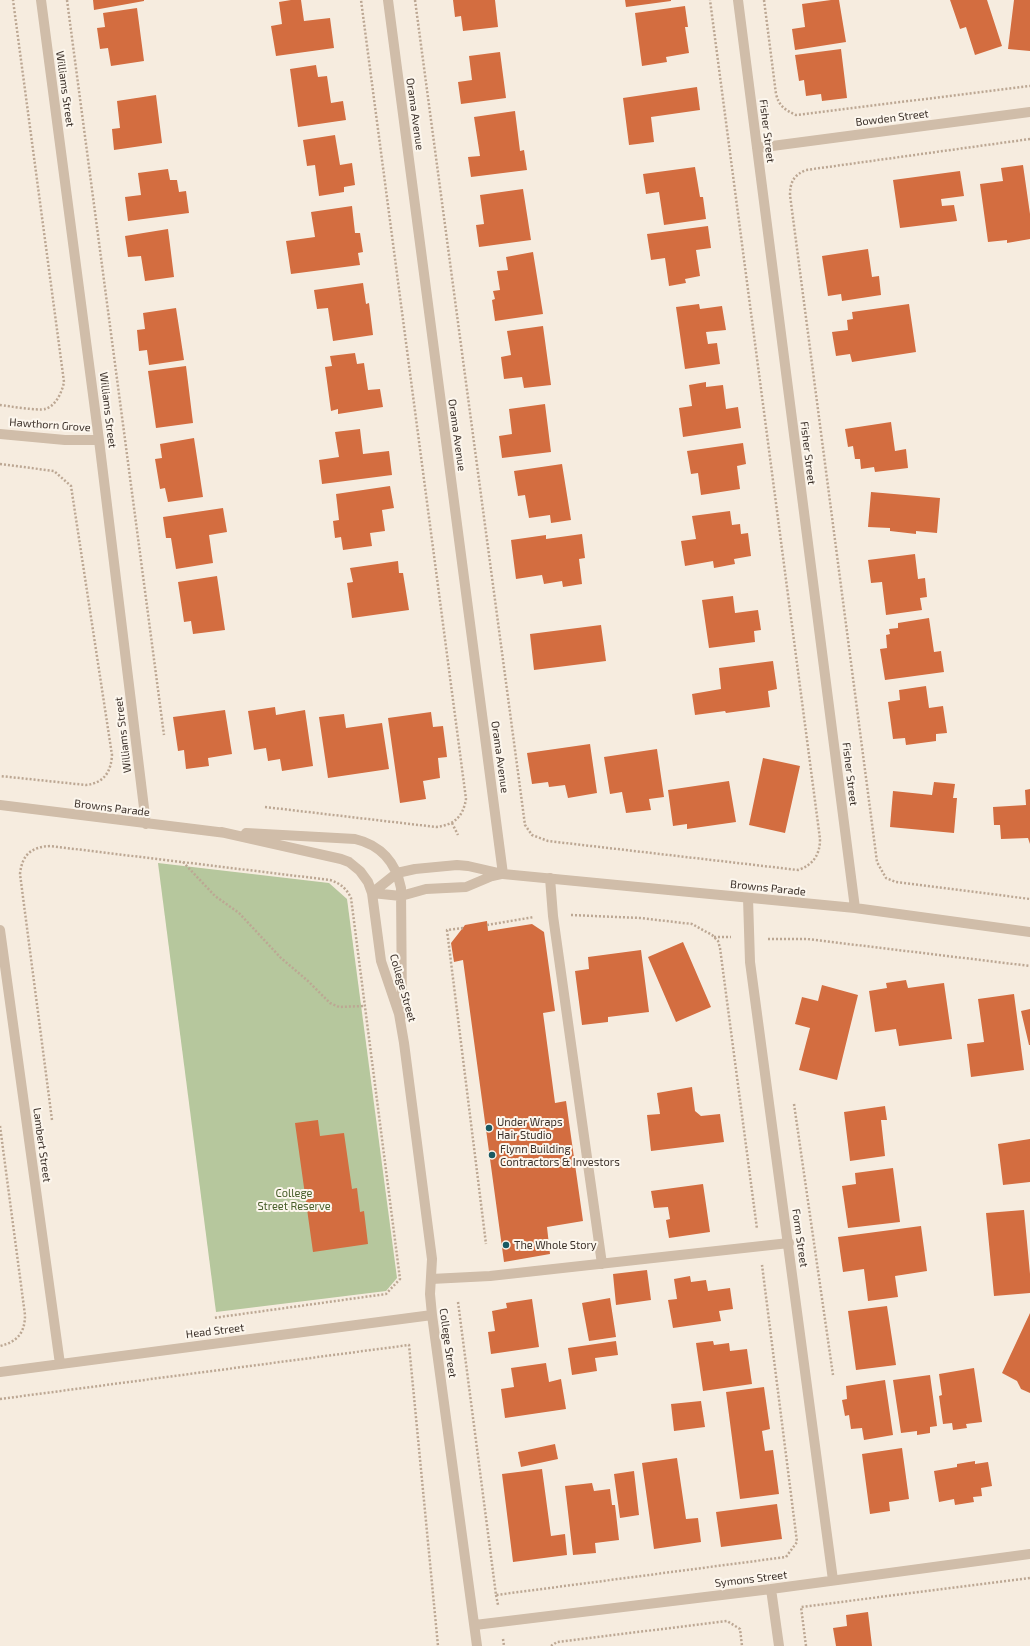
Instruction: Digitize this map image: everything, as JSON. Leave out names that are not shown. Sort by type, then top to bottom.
[{"type":"street","name":"Williams Street","points":[[41,0],[100,440],[146,824]]},
{"type":"street","name":"Orama Avenue","points":[[388,0],[503,874]]},
{"type":"street","name":"Fisher Street","points":[[738,0],[855,908]]},
{"type":"street","name":"Bowden Street","points":[[757,148],[1030,112]]},
{"type":"street","name":"Hawthorn Grove","points":[[0,434],[65,440],[100,440]]},
{"type":"street","name":"Browns Parade","points":[[0,805],[221,832],[328,836],[365,841],[386,855],[397,873],[401,896]]},
{"type":"street","name":"Browns Parade","points":[[221,832],[349,862],[360,871],[368,882],[372,893]]},
{"type":"street","name":"Browns Parade","points":[[372,893],[397,873],[415,869],[456,865],[468,866],[503,874],[855,908],[1030,932]]},
{"type":"street","name":"Browns Parade","points":[[372,893],[401,896],[426,889],[466,887],[492,876],[503,874]]},
{"type":"street","points":[[550,878],[553,916],[602,1264]]},
{"type":"street","name":"College Street","points":[[372,893],[381,961],[399,1014],[404,1043],[432,1254],[432,1314],[477,1646]]},
{"type":"street","name":"College Street","points":[[401,896],[404,1043]]},
{"type":"street","name":"Form Street","points":[[748,898],[751,970],[789,1243],[833,1580]]},
{"type":"street","name":"Lambert Street","points":[[0,930],[60,1364]]},
{"type":"street","points":[[431,1279],[490,1276],[789,1243]]},
{"type":"street","name":"Head Street","points":[[0,1372],[432,1314]]},
{"type":"street","name":"Symons Street","points":[[474,1625],[771,1589],[1030,1554]]},
{"type":"street","points":[[771,1589],[779,1646]]},
{"type":"path","points":[[0,405],[44,409],[55,402],[62,393],[64,382],[13,0]]},
{"type":"path","points":[[67,0],[164,735]]},
{"type":"path","points":[[265,807],[428,826],[443,826],[452,823],[462,814],[465,805],[466,795],[361,0]]},
{"type":"path","points":[[415,0],[525,825],[532,835],[548,841],[798,870],[809,866],[813,862],[818,852],[820,839],[710,0]]},
{"type":"path","points":[[764,0],[778,102],[786,111],[796,115],[1030,86]]},
{"type":"path","points":[[1030,139],[806,170],[800,172],[792,181],[790,195],[877,862],[886,878],[896,882],[1030,899]]},
{"type":"path","points":[[0,464],[54,471],[71,486],[112,755],[111,765],[105,777],[94,784],[86,785],[0,776]]},
{"type":"path","points":[[452,823],[458,835]]},
{"type":"path","points":[[52,1120],[20,874],[24,857],[32,850],[50,846],[330,880],[341,885],[351,898],[400,1279],[386,1294],[212,1318]]},
{"type":"path","points":[[183,862],[215,896],[239,913],[281,958],[308,981],[330,1003],[339,1007],[364,1006]]},
{"type":"path","points":[[458,1302],[496,1595],[786,1557],[798,1542],[760,1246],[718,941],[692,924],[640,918],[553,916],[487,925]]},
{"type":"path","points":[[462,928],[447,930],[486,1244]]},
{"type":"path","points":[[714,937],[782,940],[807,939],[1030,966]]},
{"type":"path","points":[[794,1104],[832,1375]]},
{"type":"path","points":[[0,1126],[25,1315],[24,1329],[18,1338],[10,1343],[0,1346]]},
{"type":"path","points":[[0,1399],[409,1345],[438,1646]]},
{"type":"path","points":[[806,1646],[801,1607],[1030,1578]]},
{"type":"path","points":[[551,1646],[557,1642],[727,1621],[740,1629],[742,1646]]},
{"type":"green space","name":"College Street Reserve","points":[[158,863],[329,883],[347,899],[397,1278],[386,1291],[216,1312]]},
{"type":"building","points":[[93,0],[144,0],[144,1],[94,10]]},
{"type":"building","points":[[301,0],[304,21],[330,18],[334,48],[276,56],[271,26],[282,24],[279,2]]},
{"type":"building","points":[[453,0],[495,0],[498,27],[463,31],[461,16],[455,17]]},
{"type":"building","points":[[625,0],[671,0],[671,1],[626,7]]},
{"type":"building","points":[[839,0],[846,42],[795,50],[792,29],[805,27],[802,4]]},
{"type":"building","points":[[950,0],[987,0],[1002,46],[975,55],[966,27],[960,29]]},
{"type":"building","points":[[1014,0],[1030,0],[1030,51],[1008,49]]},
{"type":"building","points":[[685,6],[688,27],[685,27],[689,53],[666,57],[667,62],[642,66],[635,13]]},
{"type":"building","points":[[137,8],[144,61],[111,66],[108,48],[100,49],[97,28],[105,27],[103,13]]},
{"type":"building","points":[[841,49],[847,98],[822,101],[821,94],[806,96],[804,80],[799,81],[795,55]]},
{"type":"building","points":[[500,52],[506,98],[461,104],[458,82],[472,80],[469,56]]},
{"type":"building","points":[[316,65],[318,77],[327,76],[331,103],[343,101],[346,120],[298,127],[290,69]]},
{"type":"building","points":[[697,87],[700,110],[651,117],[654,142],[629,145],[623,98]]},
{"type":"building","points":[[156,95],[162,143],[114,150],[112,129],[120,128],[117,101]]},
{"type":"building","points":[[515,111],[520,151],[524,150],[527,170],[471,177],[468,157],[480,156],[474,117]]},
{"type":"building","points":[[335,135],[340,165],[352,163],[355,185],[344,187],[344,192],[319,196],[315,165],[307,166],[303,140]]},
{"type":"building","points":[[1023,165],[1030,214],[1030,239],[1007,243],[1007,240],[988,242],[980,184],[1003,181],[1001,168]]},
{"type":"building","points":[[695,167],[700,197],[703,197],[706,219],[664,225],[659,192],[646,194],[643,174]]},
{"type":"building","points":[[168,169],[170,180],[177,180],[179,192],[186,191],[189,213],[128,221],[125,197],[141,195],[138,173]]},
{"type":"building","points":[[960,171],[964,196],[941,199],[942,206],[954,205],[957,221],[900,228],[893,180]]},
{"type":"building","points":[[523,189],[531,240],[479,247],[476,225],[484,224],[480,195]]},
{"type":"building","points":[[352,206],[355,233],[360,233],[363,252],[358,253],[360,265],[291,274],[286,241],[315,237],[311,212]]},
{"type":"building","points":[[708,226],[711,248],[696,250],[700,276],[685,279],[686,283],[669,286],[665,258],[651,260],[647,234]]},
{"type":"building","points":[[168,229],[174,277],[145,281],[141,256],[128,257],[125,236]]},
{"type":"building","points":[[868,249],[872,277],[879,276],[881,295],[842,301],[841,294],[828,296],[822,256]]},
{"type":"building","points":[[533,252],[543,314],[495,321],[492,300],[495,299],[493,291],[500,290],[497,271],[508,270],[506,257]]},
{"type":"building","points":[[363,283],[366,304],[369,303],[373,335],[333,341],[328,308],[317,309],[314,290]]},
{"type":"building","points":[[699,304],[700,309],[722,306],[726,330],[706,332],[708,344],[717,343],[720,364],[685,369],[676,307]]},
{"type":"building","points":[[909,304],[916,352],[852,362],[850,354],[836,356],[832,332],[848,330],[847,320],[853,319],[852,312]]},
{"type":"building","points":[[176,308],[184,360],[149,365],[147,350],[139,351],[137,330],[145,329],[143,313]]},
{"type":"building","points":[[543,326],[551,385],[524,388],[522,377],[504,379],[501,357],[511,355],[507,331]]},
{"type":"building","points":[[355,353],[357,364],[364,363],[368,390],[380,389],[383,407],[338,414],[338,409],[331,411],[325,367],[332,366],[330,356]]},
{"type":"building","points":[[186,366],[193,423],[156,428],[148,371]]},
{"type":"building","points":[[706,382],[706,387],[723,385],[726,409],[738,407],[741,428],[683,437],[679,408],[692,406],[689,385]]},
{"type":"building","points":[[545,404],[551,452],[502,458],[499,436],[512,434],[509,409]]},
{"type":"building","points":[[891,422],[895,451],[906,449],[908,468],[875,472],[874,467],[861,469],[860,459],[855,459],[853,446],[848,447],[845,429]]},
{"type":"building","points":[[360,429],[363,454],[389,451],[392,475],[322,484],[319,460],[339,457],[335,432]]},
{"type":"building","points":[[194,438],[203,497],[168,502],[165,488],[160,489],[155,459],[162,458],[160,444]]},
{"type":"building","points":[[743,443],[746,464],[737,466],[740,489],[701,495],[698,473],[691,474],[687,451]]},
{"type":"building","points":[[562,464],[571,520],[551,523],[550,515],[529,518],[525,495],[518,496],[514,471]]},
{"type":"building","points":[[390,486],[394,508],[382,510],[385,531],[370,533],[372,546],[343,550],[341,537],[335,538],[333,521],[339,520],[336,494]]},
{"type":"building","points":[[871,492],[940,498],[937,533],[916,531],[916,534],[890,531],[890,528],[868,527]]},
{"type":"building","points":[[223,508],[227,532],[209,535],[213,563],[176,569],[171,538],[166,538],[163,517]]},
{"type":"building","points":[[730,511],[732,525],[740,524],[741,534],[748,533],[751,556],[734,559],[735,564],[714,568],[713,561],[685,566],[681,541],[696,539],[692,516]]},
{"type":"building","points":[[582,534],[585,558],[579,559],[582,584],[563,587],[562,581],[544,584],[542,575],[516,579],[511,540],[546,535],[546,539]]},
{"type":"building","points":[[915,554],[918,579],[925,578],[927,597],[920,598],[922,610],[886,615],[882,582],[871,583],[868,560]]},
{"type":"building","points":[[398,561],[399,573],[403,573],[409,610],[352,618],[347,583],[353,582],[350,568]]},
{"type":"building","points":[[217,576],[225,630],[193,634],[191,621],[184,622],[178,582]]},
{"type":"building","points":[[733,596],[735,613],[758,610],[761,630],[754,631],[755,642],[709,648],[702,600]]},
{"type":"building","points":[[929,618],[934,652],[941,651],[944,672],[885,680],[880,649],[887,648],[886,635],[890,634],[889,629],[898,628],[898,623]]},
{"type":"building","points":[[601,625],[606,661],[534,670],[530,634]]},
{"type":"building","points":[[773,661],[777,689],[768,691],[770,707],[726,713],[725,711],[695,715],[692,694],[721,689],[719,668]]},
{"type":"building","points":[[926,686],[929,708],[943,706],[947,733],[936,734],[936,741],[906,745],[905,738],[893,739],[888,702],[900,700],[899,690]]},
{"type":"building","points":[[275,707],[276,715],[305,710],[313,766],[282,771],[280,759],[268,761],[266,748],[254,750],[248,711]]},
{"type":"building","points":[[225,710],[232,754],[208,758],[209,766],[186,769],[184,750],[178,751],[173,717]]},
{"type":"building","points":[[431,712],[433,727],[443,726],[447,757],[438,758],[440,778],[423,781],[426,799],[400,803],[388,718]]},
{"type":"building","points":[[344,714],[346,728],[382,723],[389,769],[328,778],[319,717]]},
{"type":"building","points":[[590,744],[597,793],[568,798],[565,785],[549,787],[548,782],[532,784],[527,753]]},
{"type":"building","points":[[657,749],[664,797],[649,799],[651,810],[626,813],[622,792],[610,794],[604,757]]},
{"type":"building","points":[[763,758],[800,766],[785,833],[749,825]]},
{"type":"building","points":[[729,781],[736,822],[687,829],[687,824],[673,826],[668,790]]},
{"type":"building","points":[[934,782],[955,784],[953,798],[957,798],[954,833],[890,827],[893,791],[932,795]]},
{"type":"building","points":[[1030,789],[1030,844],[1028,838],[1001,839],[1000,825],[994,825],[993,807],[1026,805],[1025,790]]},
{"type":"building","points":[[487,921],[488,931],[532,924],[544,932],[555,1011],[543,1013],[555,1103],[566,1101],[583,1221],[547,1227],[550,1254],[504,1262],[463,960],[454,962],[451,943],[465,925]]},
{"type":"building","points":[[683,942],[711,1007],[676,1022],[648,957]]},
{"type":"building","points":[[641,950],[649,1012],[608,1017],[608,1022],[582,1025],[575,971],[589,969],[588,957]]},
{"type":"building","points":[[906,980],[908,988],[944,983],[952,1039],[899,1046],[896,1029],[875,1032],[869,991],[887,988],[886,983]]},
{"type":"building","points":[[822,985],[858,995],[837,1080],[799,1070],[810,1028],[795,1024],[802,997],[818,1001]]},
{"type":"building","points":[[1014,994],[1024,1070],[971,1077],[967,1044],[984,1042],[978,999]]},
{"type":"building","points":[[1030,1009],[1030,1045],[1029,1045],[1021,1011]]},
{"type":"building","points":[[692,1087],[695,1111],[701,1116],[720,1114],[724,1142],[651,1151],[647,1115],[660,1114],[657,1093]]},
{"type":"building","points":[[885,1106],[887,1120],[881,1120],[885,1156],[850,1161],[844,1112]]},
{"type":"building","points":[[318,1120],[320,1136],[344,1133],[352,1189],[357,1188],[360,1212],[364,1211],[368,1244],[313,1252],[295,1123]]},
{"type":"building","points":[[1030,1139],[1030,1182],[1003,1185],[998,1144]]},
{"type":"building","points":[[893,1168],[900,1222],[848,1228],[842,1186],[856,1184],[855,1173]]},
{"type":"building","points":[[703,1184],[710,1232],[669,1238],[666,1220],[670,1219],[668,1207],[654,1208],[651,1191]]},
{"type":"building","points":[[1024,1210],[1030,1274],[1030,1293],[994,1296],[986,1213]]},
{"type":"building","points":[[921,1226],[927,1271],[895,1276],[898,1297],[868,1301],[864,1269],[843,1272],[838,1237]]},
{"type":"building","points":[[647,1270],[651,1300],[616,1305],[613,1274]]},
{"type":"building","points":[[690,1276],[691,1282],[706,1280],[708,1291],[730,1288],[733,1309],[719,1311],[721,1321],[673,1328],[668,1300],[677,1299],[674,1279]]},
{"type":"building","points":[[610,1298],[616,1337],[589,1341],[582,1303]]},
{"type":"building","points":[[532,1299],[539,1347],[491,1354],[488,1332],[495,1331],[492,1311],[507,1308],[506,1303]]},
{"type":"building","points":[[887,1306],[896,1365],[856,1370],[848,1311]]},
{"type":"building","points":[[1030,1313],[1030,1393],[1021,1389],[1017,1381],[1002,1373]]},
{"type":"building","points":[[616,1341],[618,1355],[595,1358],[597,1371],[572,1375],[568,1348]]},
{"type":"building","points":[[713,1341],[714,1345],[729,1343],[730,1351],[747,1349],[752,1384],[703,1391],[696,1343]]},
{"type":"building","points":[[546,1363],[549,1382],[561,1379],[566,1409],[505,1418],[501,1389],[514,1387],[511,1368]]},
{"type":"building","points":[[974,1368],[982,1422],[966,1424],[967,1428],[953,1430],[952,1423],[943,1424],[939,1396],[942,1395],[939,1374]]},
{"type":"building","points":[[930,1375],[937,1426],[930,1427],[930,1433],[917,1435],[917,1431],[901,1433],[893,1380]]},
{"type":"building","points":[[885,1380],[893,1435],[864,1440],[862,1428],[851,1429],[849,1415],[845,1416],[842,1400],[847,1399],[846,1386]]},
{"type":"building","points":[[764,1387],[770,1429],[762,1431],[765,1451],[773,1450],[779,1494],[740,1499],[726,1392]]},
{"type":"building","points":[[701,1401],[705,1427],[674,1431],[671,1404]]},
{"type":"building","points":[[555,1444],[558,1459],[521,1467],[518,1452]]},
{"type":"building","points":[[902,1448],[909,1499],[889,1502],[890,1511],[870,1514],[862,1454]]},
{"type":"building","points":[[677,1458],[686,1519],[698,1518],[701,1542],[654,1549],[642,1463]]},
{"type":"building","points":[[975,1461],[975,1464],[988,1462],[992,1486],[981,1488],[982,1496],[973,1497],[974,1502],[955,1505],[954,1499],[939,1502],[934,1471],[957,1467],[957,1464]]},
{"type":"building","points":[[542,1469],[551,1536],[565,1534],[567,1555],[513,1562],[502,1474]]},
{"type":"building","points":[[634,1471],[639,1515],[620,1518],[614,1474]]},
{"type":"building","points":[[592,1483],[594,1491],[610,1489],[612,1505],[615,1505],[619,1540],[595,1543],[596,1553],[573,1555],[565,1486]]},
{"type":"building","points":[[777,1504],[782,1539],[721,1547],[716,1512]]},
{"type":"building","points":[[868,1612],[872,1646],[836,1646],[833,1628],[847,1626],[846,1615]]},
{"type":"place","name":"Under Wraps Hair Studio","points":[[489,1128]]},
{"type":"place","name":"Flynn Building Contractors & Investors","points":[[492,1155]]},
{"type":"place","name":"The Whole Story","points":[[506,1245]]}]
